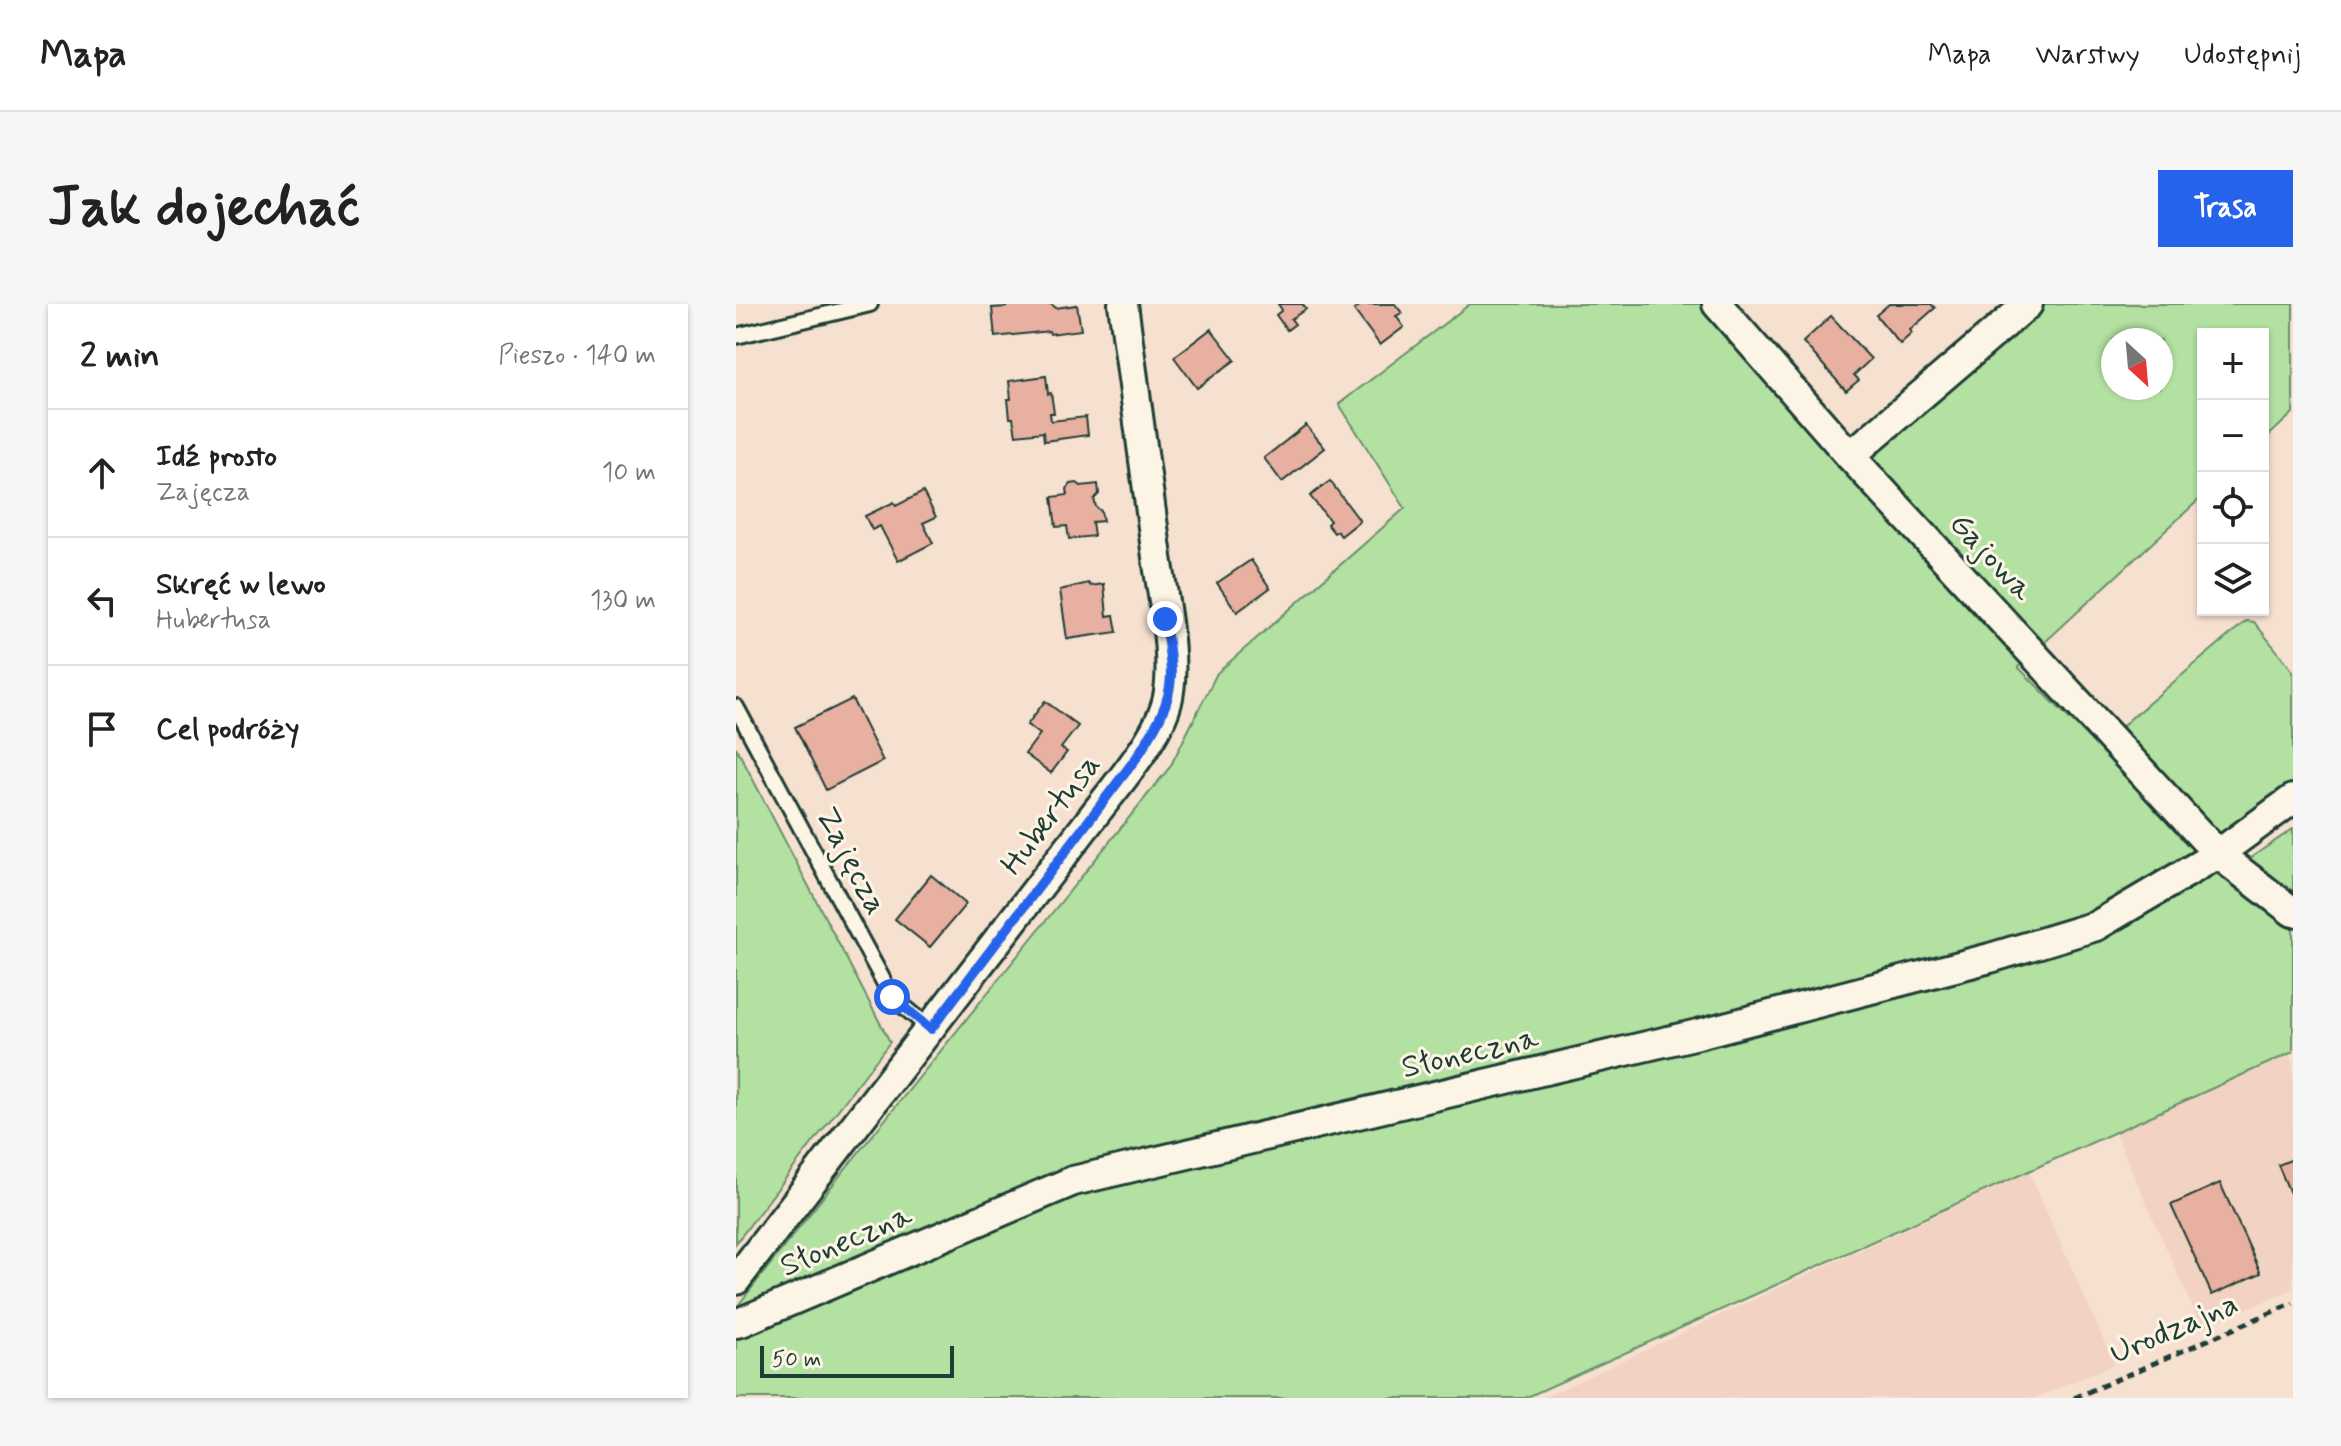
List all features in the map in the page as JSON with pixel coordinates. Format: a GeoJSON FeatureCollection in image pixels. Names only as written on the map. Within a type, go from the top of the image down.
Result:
{"type":"FeatureCollection","features":[{"type":"Feature","properties":{"kind":"street","name":"Hubertusa"},"geometry":{"type":"LineString","coordinates":[[736,1280],[1137,757],[1166,704],[1171,677],[1165,619],[1123,304]]}},
{"type":"Feature","properties":{"kind":"street","name":"Gajowa"},"geometry":{"type":"LineString","coordinates":[[1717,304],[1850,456],[2218,854]]}},
{"type":"Feature","properties":{"kind":"street"},"geometry":{"type":"LineString","coordinates":[[1850,456],[2028,304]]}},
{"type":"Feature","properties":{"kind":"street","name":"Słoneczna"},"geometry":{"type":"LineString","coordinates":[[736,1323],[1073,1181],[1698,1034],[1990,958],[2096,926],[2218,854],[2293,799]]}},
{"type":"Feature","properties":{"kind":"street"},"geometry":{"type":"LineString","coordinates":[[2218,854],[2293,912]]}},
{"type":"Feature","properties":{"kind":"lane"},"geometry":{"type":"LineString","coordinates":[[736,336],[870,304]]}},
{"type":"Feature","properties":{"kind":"lane","name":"Zajęcza"},"geometry":{"type":"LineString","coordinates":[[736,707],[892,997],[931,1029]]}},
{"type":"Feature","properties":{"kind":"path","name":"Urodzajna"},"geometry":{"type":"LineString","coordinates":[[2074,1398],[2293,1303]]}},
{"type":"Feature","properties":{"kind":"shaded area"},"geometry":{"type":"Polygon","coordinates":[[[2289,1055],[2293,1064],[2293,1289],[2202,1328],[2115,1133],[2289,1055]]]}},
{"type":"Feature","properties":{"kind":"shaded area"},"geometry":{"type":"Polygon","coordinates":[[[2029,1172],[2114,1364],[2035,1398],[1542,1398],[2029,1172]]]}},
{"type":"Feature","properties":{"kind":"green space"},"geometry":{"type":"Polygon","coordinates":[[[1470,304],[1714,304],[1849,466],[2037,304],[2293,304],[2293,413],[2269,435],[2269,328],[2197,328],[2197,502],[2018,667],[2225,875],[2293,829],[2293,1052],[1525,1398],[736,1398],[736,1308],[1170,767],[1217,673],[1405,508],[1339,404],[1470,304]]]}},
{"type":"Feature","properties":{"kind":"green space"},"geometry":{"type":"Polygon","coordinates":[[[2246,621],[2254,622],[2293,671],[2293,785],[2225,836],[2215,834],[2125,735],[2123,725],[2246,621]]]}},
{"type":"Feature","properties":{"kind":"green space"},"geometry":{"type":"Polygon","coordinates":[[[736,747],[890,1042],[736,1243],[736,747]]]}},
{"type":"Feature","properties":{"kind":"building"},"geometry":{"type":"Polygon","coordinates":[[[1005,304],[1051,304],[1056,308],[1077,305],[1081,330],[995,337],[992,308],[1006,307],[1005,304]]]}},
{"type":"Feature","properties":{"kind":"building"},"geometry":{"type":"Polygon","coordinates":[[[1278,304],[1302,304],[1306,309],[1291,319],[1295,324],[1287,330],[1276,315],[1282,310],[1278,304]]]}},
{"type":"Feature","properties":{"kind":"building"},"geometry":{"type":"Polygon","coordinates":[[[1362,304],[1395,304],[1402,313],[1396,316],[1404,327],[1380,345],[1354,310],[1362,304]]]}},
{"type":"Feature","properties":{"kind":"building"},"geometry":{"type":"Polygon","coordinates":[[[1889,304],[1931,304],[1935,308],[1910,330],[1912,333],[1900,344],[1876,315],[1889,304]]]}},
{"type":"Feature","properties":{"kind":"building"},"geometry":{"type":"Polygon","coordinates":[[[1831,316],[1871,359],[1854,375],[1859,380],[1846,391],[1803,342],[1831,316]]]}},
{"type":"Feature","properties":{"kind":"building"},"geometry":{"type":"Polygon","coordinates":[[[1211,329],[1235,360],[1197,388],[1174,357],[1211,329]]]}},
{"type":"Feature","properties":{"kind":"building"},"geometry":{"type":"Polygon","coordinates":[[[1046,376],[1054,413],[1050,413],[1051,421],[1086,417],[1088,435],[1044,441],[1043,432],[1016,435],[1013,418],[1010,418],[1009,381],[1046,376]]]}},
{"type":"Feature","properties":{"kind":"building"},"geometry":{"type":"Polygon","coordinates":[[[1306,425],[1325,448],[1282,482],[1264,458],[1306,425]]]}},
{"type":"Feature","properties":{"kind":"building"},"geometry":{"type":"Polygon","coordinates":[[[1330,481],[1360,521],[1341,536],[1327,524],[1330,521],[1310,496],[1330,481]]]}},
{"type":"Feature","properties":{"kind":"building"},"geometry":{"type":"Polygon","coordinates":[[[1077,483],[1081,486],[1098,484],[1099,494],[1094,499],[1103,521],[1092,522],[1094,536],[1069,539],[1067,526],[1056,527],[1052,497],[1068,495],[1067,489],[1077,483]]]}},
{"type":"Feature","properties":{"kind":"building"},"geometry":{"type":"Polygon","coordinates":[[[923,492],[936,517],[923,523],[933,543],[898,561],[880,526],[872,530],[865,516],[894,502],[896,506],[923,492]]]}},
{"type":"Feature","properties":{"kind":"building"},"geometry":{"type":"Polygon","coordinates":[[[1251,560],[1270,588],[1237,612],[1217,583],[1251,560]]]}},
{"type":"Feature","properties":{"kind":"building"},"geometry":{"type":"Polygon","coordinates":[[[1088,583],[1091,586],[1104,584],[1107,616],[1114,615],[1117,632],[1067,639],[1060,590],[1088,583]]]}},
{"type":"Feature","properties":{"kind":"building"},"geometry":{"type":"Polygon","coordinates":[[[852,699],[883,761],[826,790],[795,727],[852,699]]]}},
{"type":"Feature","properties":{"kind":"building"},"geometry":{"type":"Polygon","coordinates":[[[1045,701],[1078,726],[1061,748],[1067,752],[1051,773],[1025,754],[1040,734],[1027,725],[1045,701]]]}},
{"type":"Feature","properties":{"kind":"building"},"geometry":{"type":"Polygon","coordinates":[[[931,875],[966,904],[930,947],[895,919],[931,875]]]}},
{"type":"Feature","properties":{"kind":"building"},"geometry":{"type":"Polygon","coordinates":[[[2293,1159],[2293,1200],[2278,1165],[2293,1159]]]}},
{"type":"Feature","properties":{"kind":"building"},"geometry":{"type":"Polygon","coordinates":[[[2220,1183],[2261,1273],[2212,1295],[2171,1205],[2220,1183]]]}},
{"type":"Feature","properties":{"kind":"route"},"geometry":{"type":"LineString","coordinates":[[892,997],[931,1029],[1137,757],[1166,704],[1171,677],[1165,619]]}}]}
